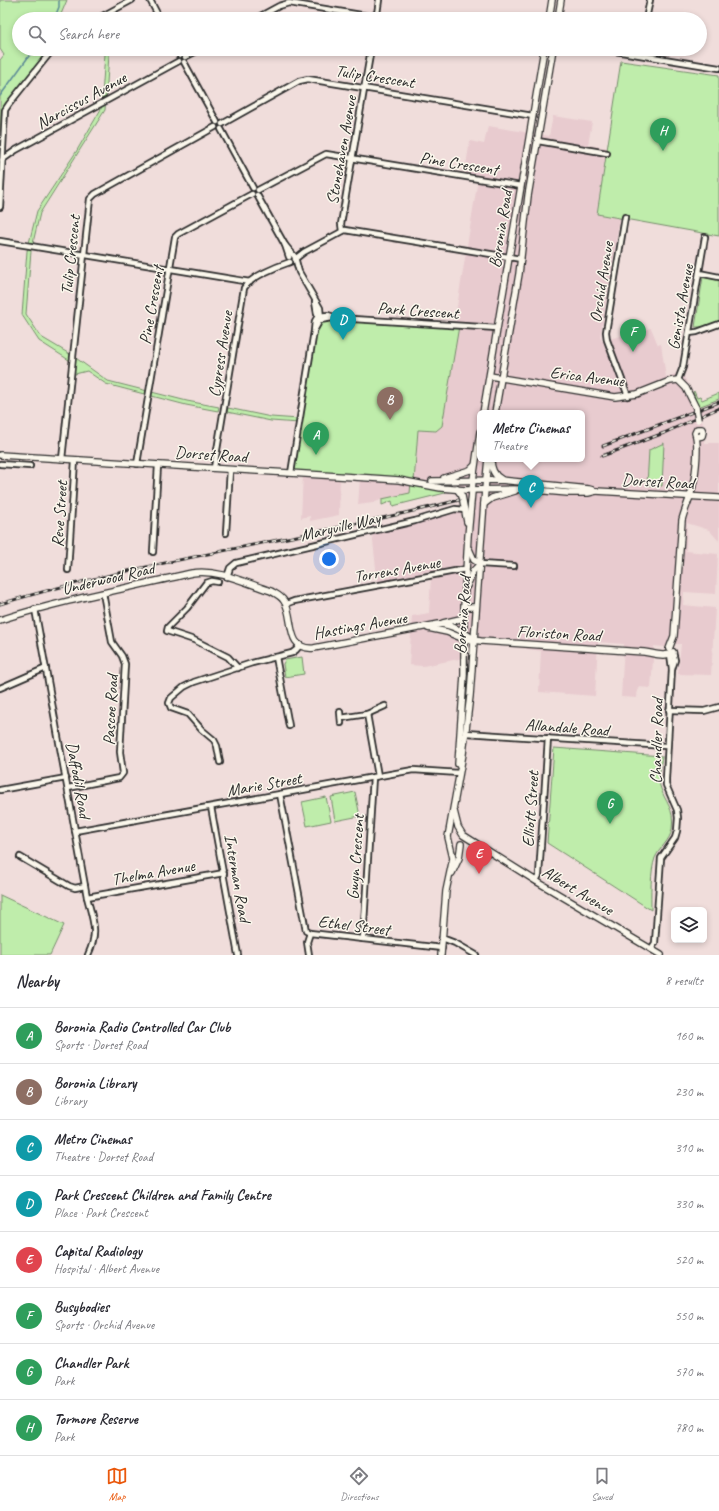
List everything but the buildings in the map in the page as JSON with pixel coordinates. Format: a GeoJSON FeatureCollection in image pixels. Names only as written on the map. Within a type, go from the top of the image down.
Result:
{"type":"FeatureCollection","features":[{"type":"Feature","properties":{"kind":"main road"},"geometry":{"type":"LineString","coordinates":[[550,12],[552,0]]}},
{"type":"Feature","properties":{"kind":"main road"},"geometry":{"type":"LineString","coordinates":[[559,12],[561,0]]}},
{"type":"Feature","properties":{"kind":"main road","name":"Boronia Road"},"geometry":{"type":"LineString","coordinates":[[484,410],[543,56]]}},
{"type":"Feature","properties":{"kind":"main road","name":"Boronia Road"},"geometry":{"type":"LineString","coordinates":[[496,410],[521,259],[528,196],[552,56]]}},
{"type":"Feature","properties":{"kind":"main road","name":"Erica Avenue"},"geometry":{"type":"LineString","coordinates":[[490,376],[608,396],[628,396],[637,394],[670,381],[678,380]]}},
{"type":"Feature","properties":{"kind":"main road","name":"Chandler Road"},"geometry":{"type":"LineString","coordinates":[[671,652],[674,636],[682,520],[685,506],[693,485],[699,437],[704,433],[700,429],[696,408],[686,388],[678,380]]}},
{"type":"Feature","properties":{"kind":"main road","name":"Boronia Road"},"geometry":{"type":"LineString","coordinates":[[459,773],[458,752],[464,670],[464,606],[466,569],[474,466],[477,449]]}},
{"type":"Feature","properties":{"kind":"main road","name":"Dorset Road"},"geometry":{"type":"LineString","coordinates":[[0,455],[399,480],[420,483],[432,487],[472,490],[523,489],[556,493],[588,493],[596,491]]}},
{"type":"Feature","properties":{"kind":"main road","name":"Boronia Road"},"geometry":{"type":"LineString","coordinates":[[449,834],[466,733],[475,640],[485,480],[489,462]]}},
{"type":"Feature","properties":{"kind":"main road"},"geometry":{"type":"LineString","coordinates":[[491,462],[496,477],[501,480]]}},
{"type":"Feature","properties":{"kind":"main road","name":"Dorset Road"},"geometry":{"type":"LineString","coordinates":[[420,483],[466,472],[474,466]]}},
{"type":"Feature","properties":{"kind":"main road","name":"Dorset Road"},"geometry":{"type":"LineString","coordinates":[[432,481],[501,480],[596,491],[719,498]]}},
{"type":"Feature","properties":{"kind":"main road","name":"Boronia Road"},"geometry":{"type":"LineString","coordinates":[[457,489],[460,493],[465,510],[468,536]]}},
{"type":"Feature","properties":{"kind":"main road"},"geometry":{"type":"LineString","coordinates":[[484,504],[492,498],[523,489]]}},
{"type":"Feature","properties":{"kind":"main road"},"geometry":{"type":"LineString","coordinates":[[465,592],[474,571],[480,564],[474,560],[468,548]]}},
{"type":"Feature","properties":{"kind":"main road","name":"Underwood Road"},"geometry":{"type":"LineString","coordinates":[[0,620],[35,609],[197,572],[211,572],[225,576]]}},
{"type":"Feature","properties":{"kind":"main road"},"geometry":{"type":"LineString","coordinates":[[225,576],[271,592],[282,599],[286,604]]}},
{"type":"Feature","properties":{"kind":"main road","name":"Hastings Avenue"},"geometry":{"type":"LineString","coordinates":[[286,604],[292,633],[295,640],[300,645],[307,648],[426,628],[464,617]]}},
{"type":"Feature","properties":{"kind":"main road"},"geometry":{"type":"LineString","coordinates":[[464,606],[476,607]]}},
{"type":"Feature","properties":{"kind":"main road"},"geometry":{"type":"LineString","coordinates":[[439,624],[448,625],[464,632],[475,640]]}},
{"type":"Feature","properties":{"kind":"main road","name":"Hastings Avenue"},"geometry":{"type":"LineString","coordinates":[[426,628],[447,632],[464,639],[475,640]]}},
{"type":"Feature","properties":{"kind":"main road","name":"Floriston Road"},"geometry":{"type":"LineString","coordinates":[[475,640],[656,653],[671,652]]}},
{"type":"Feature","properties":{"kind":"main road","name":"Boronia Road"},"geometry":{"type":"LineString","coordinates":[[454,807],[455,818],[461,833]]}},
{"type":"Feature","properties":{"kind":"main road"},"geometry":{"type":"LineString","coordinates":[[441,955],[447,884],[453,858],[448,839],[449,834],[454,831],[461,833],[461,844],[459,858],[447,884]]}},
{"type":"Feature","properties":{"kind":"main road","name":"Albert Avenue"},"geometry":{"type":"LineString","coordinates":[[461,833],[482,848],[536,881],[661,955]]}},
{"type":"Feature","properties":{"kind":"main road"},"geometry":{"type":"LineString","coordinates":[[450,844],[454,846],[461,844]]}},
{"type":"Feature","properties":{"kind":"main road","name":"Albert Avenue"},"geometry":{"type":"LineString","coordinates":[[461,844],[472,844],[482,848]]}},
{"type":"Feature","properties":{"kind":"street"},"geometry":{"type":"LineString","coordinates":[[111,12],[132,0]]}},
{"type":"Feature","properties":{"kind":"street"},"geometry":{"type":"LineString","coordinates":[[150,0],[156,12]]}},
{"type":"Feature","properties":{"kind":"street"},"geometry":{"type":"LineString","coordinates":[[378,12],[380,0]]}},
{"type":"Feature","properties":{"kind":"street"},"geometry":{"type":"LineString","coordinates":[[647,12],[650,0]]}},
{"type":"Feature","properties":{"kind":"street"},"geometry":{"type":"LineString","coordinates":[[268,12],[289,3],[346,12]]}},
{"type":"Feature","properties":{"kind":"street"},"geometry":{"type":"LineString","coordinates":[[0,207],[4,116],[6,107],[47,56]]}},
{"type":"Feature","properties":{"kind":"street"},"geometry":{"type":"LineString","coordinates":[[180,56],[217,122],[220,122],[219,126],[320,308],[320,317],[315,321],[291,473]]}},
{"type":"Feature","properties":{"kind":"street","name":"Narcissus Avenue"},"geometry":{"type":"LineString","coordinates":[[2,160],[16,150],[187,56]]}},
{"type":"Feature","properties":{"kind":"street","name":"Stonehaven Avenue"},"geometry":{"type":"LineString","coordinates":[[342,231],[370,56]]}},
{"type":"Feature","properties":{"kind":"street"},"geometry":{"type":"LineString","coordinates":[[645,56],[719,66]]}},
{"type":"Feature","properties":{"kind":"street","name":"Tulip Crescent"},"geometry":{"type":"LineString","coordinates":[[62,459],[89,204],[92,196],[302,80],[314,79],[533,116]]}},
{"type":"Feature","properties":{"kind":"street"},"geometry":{"type":"LineString","coordinates":[[538,141],[607,153]]}},
{"type":"Feature","properties":{"kind":"street","name":"Narcissus Avenue"},"geometry":{"type":"LineString","coordinates":[[3,153],[16,150]]}},
{"type":"Feature","properties":{"kind":"street","name":"Pine Crescent"},"geometry":{"type":"LineString","coordinates":[[137,464],[175,239],[177,235],[324,154],[521,186]]}},
{"type":"Feature","properties":{"kind":"street","name":"Orchid Avenue"},"geometry":{"type":"LineString","coordinates":[[625,217],[606,332],[607,340],[628,396]]}},
{"type":"Feature","properties":{"kind":"street"},"geometry":{"type":"LineString","coordinates":[[0,241],[248,283],[342,231],[347,230],[521,259]]}},
{"type":"Feature","properties":{"kind":"street","name":"Genista Avenue"},"geometry":{"type":"LineString","coordinates":[[678,380],[683,368],[705,237]]}},
{"type":"Feature","properties":{"kind":"street"},"geometry":{"type":"LineString","coordinates":[[698,273],[719,277]]}},
{"type":"Feature","properties":{"kind":"street","name":"Cypress Avenue"},"geometry":{"type":"LineString","coordinates":[[214,468],[243,290],[248,283]]}},
{"type":"Feature","properties":{"kind":"street","name":"Park Crescent"},"geometry":{"type":"LineString","coordinates":[[320,317],[497,328]]}},
{"type":"Feature","properties":{"kind":"street"},"geometry":{"type":"LineString","coordinates":[[688,333],[697,332],[719,324]]}},
{"type":"Feature","properties":{"kind":"street","name":"Reve Street"},"geometry":{"type":"LineString","coordinates":[[68,570],[76,460]]}},
{"type":"Feature","properties":{"kind":"street"},"geometry":{"type":"LineString","coordinates":[[0,464],[30,466]]}},
{"type":"Feature","properties":{"kind":"street"},"geometry":{"type":"LineString","coordinates":[[153,552],[158,465]]}},
{"type":"Feature","properties":{"kind":"street"},"geometry":{"type":"LineString","coordinates":[[226,533],[230,470]]}},
{"type":"Feature","properties":{"kind":"street","name":"Maryville Way"},"geometry":{"type":"LineString","coordinates":[[225,576],[230,568],[236,563],[399,525],[455,509],[465,510]]}},
{"type":"Feature","properties":{"kind":"street"},"geometry":{"type":"LineString","coordinates":[[480,564],[514,566]]}},
{"type":"Feature","properties":{"kind":"street","name":"Torrens Avenue"},"geometry":{"type":"LineString","coordinates":[[286,604],[294,601],[466,569]]}},
{"type":"Feature","properties":{"kind":"street"},"geometry":{"type":"LineString","coordinates":[[218,582],[212,581],[206,583],[167,631],[198,642],[228,657],[238,668]]}},
{"type":"Feature","properties":{"kind":"street","name":"Pascoe Road"},"geometry":{"type":"LineString","coordinates":[[68,788],[117,779],[122,777],[123,773],[120,752],[126,668],[124,659],[112,642],[102,593]]}},
{"type":"Feature","properties":{"kind":"street","name":"Daffodil Road"},"geometry":{"type":"LineString","coordinates":[[35,609],[87,898],[95,933],[94,943],[90,955]]}},
{"type":"Feature","properties":{"kind":"street","name":"Hastings Avenue"},"geometry":{"type":"LineString","coordinates":[[220,762],[215,741],[202,730],[188,714],[171,708],[169,703],[173,696],[190,683],[293,652],[300,645]]}},
{"type":"Feature","properties":{"kind":"street","name":"Chandler Road"},"geometry":{"type":"LineString","coordinates":[[651,950],[655,943],[661,858],[675,838],[678,818],[677,810],[666,786],[666,746],[672,669],[675,660],[671,652]]}},
{"type":"Feature","properties":{"kind":"street"},"geometry":{"type":"LineString","coordinates":[[276,657],[288,726]]}},
{"type":"Feature","properties":{"kind":"street"},"geometry":{"type":"LineString","coordinates":[[0,688],[46,668]]}},
{"type":"Feature","properties":{"kind":"street"},"geometry":{"type":"LineString","coordinates":[[341,718],[367,714],[385,706]]}},
{"type":"Feature","properties":{"kind":"street"},"geometry":{"type":"LineString","coordinates":[[670,710],[704,711],[719,707]]}},
{"type":"Feature","properties":{"kind":"street"},"geometry":{"type":"LineString","coordinates":[[340,712],[341,723]]}},
{"type":"Feature","properties":{"kind":"street","name":"Gwyn Crescent"},"geometry":{"type":"LineString","coordinates":[[363,939],[376,777],[367,714]]}},
{"type":"Feature","properties":{"kind":"street","name":"Allandale Road"},"geometry":{"type":"LineString","coordinates":[[466,733],[666,746]]}},
{"type":"Feature","properties":{"kind":"street","name":"Elliott Street"},"geometry":{"type":"LineString","coordinates":[[536,881],[539,875],[548,738]]}},
{"type":"Feature","properties":{"kind":"street","name":"Marie Street"},"geometry":{"type":"LineString","coordinates":[[75,831],[413,770],[459,773]]}},
{"type":"Feature","properties":{"kind":"street"},"geometry":{"type":"LineString","coordinates":[[0,790],[66,778]]}},
{"type":"Feature","properties":{"kind":"street","name":"Ethel Street"},"geometry":{"type":"LineString","coordinates":[[280,794],[304,928],[306,931],[310,933],[442,948]]}},
{"type":"Feature","properties":{"kind":"street","name":"Interman Road"},"geometry":{"type":"LineString","coordinates":[[212,807],[238,955]]}},
{"type":"Feature","properties":{"kind":"street"},"geometry":{"type":"LineString","coordinates":[[20,858],[69,886],[75,888],[85,886]]}},
{"type":"Feature","properties":{"kind":"street","name":"Thelma Avenue"},"geometry":{"type":"LineString","coordinates":[[87,898],[224,873]]}},
{"type":"Feature","properties":{"kind":"street"},"geometry":{"type":"LineString","coordinates":[[309,955],[307,942],[310,933]]}},
{"type":"Feature","properties":{"kind":"street"},"geometry":{"type":"LineString","coordinates":[[442,938],[455,943],[476,955]]}},
{"type":"Feature","properties":{"kind":"shaded area"},"geometry":{"type":"Polygon","coordinates":[[[553,116],[592,122],[588,145],[608,148],[597,214],[620,218],[600,336],[602,341],[651,328],[658,345],[661,344],[666,377],[675,374],[677,376],[684,377],[693,393],[698,407],[719,399],[719,410],[701,418],[705,431],[704,443],[719,443],[719,541],[709,530],[687,523],[686,551],[718,554],[716,594],[684,592],[683,605],[715,608],[711,675],[678,674],[681,644],[669,644],[665,647],[654,646],[651,688],[638,687],[637,698],[621,697],[624,644],[598,642],[595,696],[539,692],[541,651],[475,640],[464,639],[464,658],[423,666],[409,665],[412,616],[429,613],[431,576],[378,586],[372,532],[462,508],[460,492],[414,483],[418,430],[436,431],[478,179],[464,177],[470,141],[484,144],[488,126],[549,136],[553,116]]]}},
{"type":"Feature","properties":{"kind":"shaded area"},"geometry":{"type":"Polygon","coordinates":[[[303,474],[340,476],[339,515],[310,521],[310,516],[301,518],[303,474]]]}},
{"type":"Feature","properties":{"kind":"shaded area"},"geometry":{"type":"Polygon","coordinates":[[[360,478],[411,482],[411,493],[383,499],[373,503],[358,505],[360,478]]]}},
{"type":"Feature","properties":{"kind":"green space"},"geometry":{"type":"Polygon","coordinates":[[[0,0],[67,0],[62,12],[12,12],[12,56],[47,56],[8,105],[4,132],[0,132],[0,60],[4,55],[0,49],[0,0]]]}},
{"type":"Feature","properties":{"kind":"green space"},"geometry":{"type":"Polygon","coordinates":[[[105,56],[109,56],[105,110],[40,213],[31,251],[26,314],[41,337],[73,356],[108,381],[187,401],[219,407],[218,411],[186,405],[106,384],[87,371],[71,375],[72,362],[39,341],[22,315],[27,251],[37,211],[76,152],[101,109],[105,56]]]}},
{"type":"Feature","properties":{"kind":"green space"},"geometry":{"type":"Polygon","coordinates":[[[621,61],[719,75],[719,236],[597,214],[621,61]]]}},
{"type":"Feature","properties":{"kind":"green space"},"geometry":{"type":"Polygon","coordinates":[[[703,277],[719,280],[719,321],[702,327],[695,327],[703,277]]]}},
{"type":"Feature","properties":{"kind":"green space"},"geometry":{"type":"Polygon","coordinates":[[[318,318],[459,326],[442,426],[436,431],[418,430],[414,482],[446,488],[445,493],[393,506],[392,501],[382,505],[382,499],[410,493],[411,482],[291,473],[299,423],[271,421],[227,412],[228,408],[271,417],[299,419],[318,318]]]}},
{"type":"Feature","properties":{"kind":"green space"},"geometry":{"type":"Polygon","coordinates":[[[694,391],[697,398],[700,397],[702,400],[719,393],[719,399],[698,407],[693,392],[694,391]]]}},
{"type":"Feature","properties":{"kind":"green space"},"geometry":{"type":"Polygon","coordinates":[[[664,443],[662,486],[647,485],[649,450],[664,443]]]}},
{"type":"Feature","properties":{"kind":"green space"},"geometry":{"type":"Polygon","coordinates":[[[302,657],[304,674],[285,677],[283,664],[285,660],[302,657]]]}},
{"type":"Feature","properties":{"kind":"green space"},"geometry":{"type":"Polygon","coordinates":[[[554,748],[662,756],[659,783],[671,811],[673,822],[671,833],[657,854],[653,864],[651,910],[547,843],[554,748]]]}},
{"type":"Feature","properties":{"kind":"green space"},"geometry":{"type":"Polygon","coordinates":[[[355,792],[360,816],[335,821],[331,797],[355,792]]]}},
{"type":"Feature","properties":{"kind":"green space"},"geometry":{"type":"Polygon","coordinates":[[[326,797],[331,821],[307,826],[302,802],[326,797]]]}},
{"type":"Feature","properties":{"kind":"green space"},"geometry":{"type":"Polygon","coordinates":[[[0,895],[64,925],[50,955],[0,955],[0,895]]]}},
{"type":"Feature","properties":{"kind":"waterway"},"geometry":{"type":"LineString","coordinates":[[57,12],[59,0]]}},
{"type":"Feature","properties":{"kind":"waterway"},"geometry":{"type":"LineString","coordinates":[[0,96],[29,56]]}},
{"type":"Feature","properties":{"kind":"railway"},"geometry":{"type":"LineString","coordinates":[[603,446],[719,402]]}},
{"type":"Feature","properties":{"kind":"railway"},"geometry":{"type":"LineString","coordinates":[[602,456],[664,433],[719,408]]}},
{"type":"Feature","properties":{"kind":"railway"},"geometry":{"type":"LineString","coordinates":[[0,604],[114,574],[402,514],[459,500]]}},
{"type":"Feature","properties":{"kind":"place","name":"Tormore Reserve"},"geometry":{"type":"Point","coordinates":[663,151]}},
{"type":"Feature","properties":{"kind":"place","name":"Park Crescent Children and Family Centre"},"geometry":{"type":"Point","coordinates":[343,340]}},
{"type":"Feature","properties":{"kind":"place","name":"Busybodies"},"geometry":{"type":"Point","coordinates":[633,352]}},
{"type":"Feature","properties":{"kind":"place","name":"Boronia Library"},"geometry":{"type":"Point","coordinates":[390,420]}},
{"type":"Feature","properties":{"kind":"place","name":"Boronia Radio Controlled Car Club"},"geometry":{"type":"Point","coordinates":[316,455]}},
{"type":"Feature","properties":{"kind":"place","name":"Metro Cinemas"},"geometry":{"type":"Point","coordinates":[531,508]}},
{"type":"Feature","properties":{"kind":"place","name":"Chandler Park"},"geometry":{"type":"Point","coordinates":[610,824]}},
{"type":"Feature","properties":{"kind":"place","name":"Capital Radiology"},"geometry":{"type":"Point","coordinates":[479,874]}}]}
